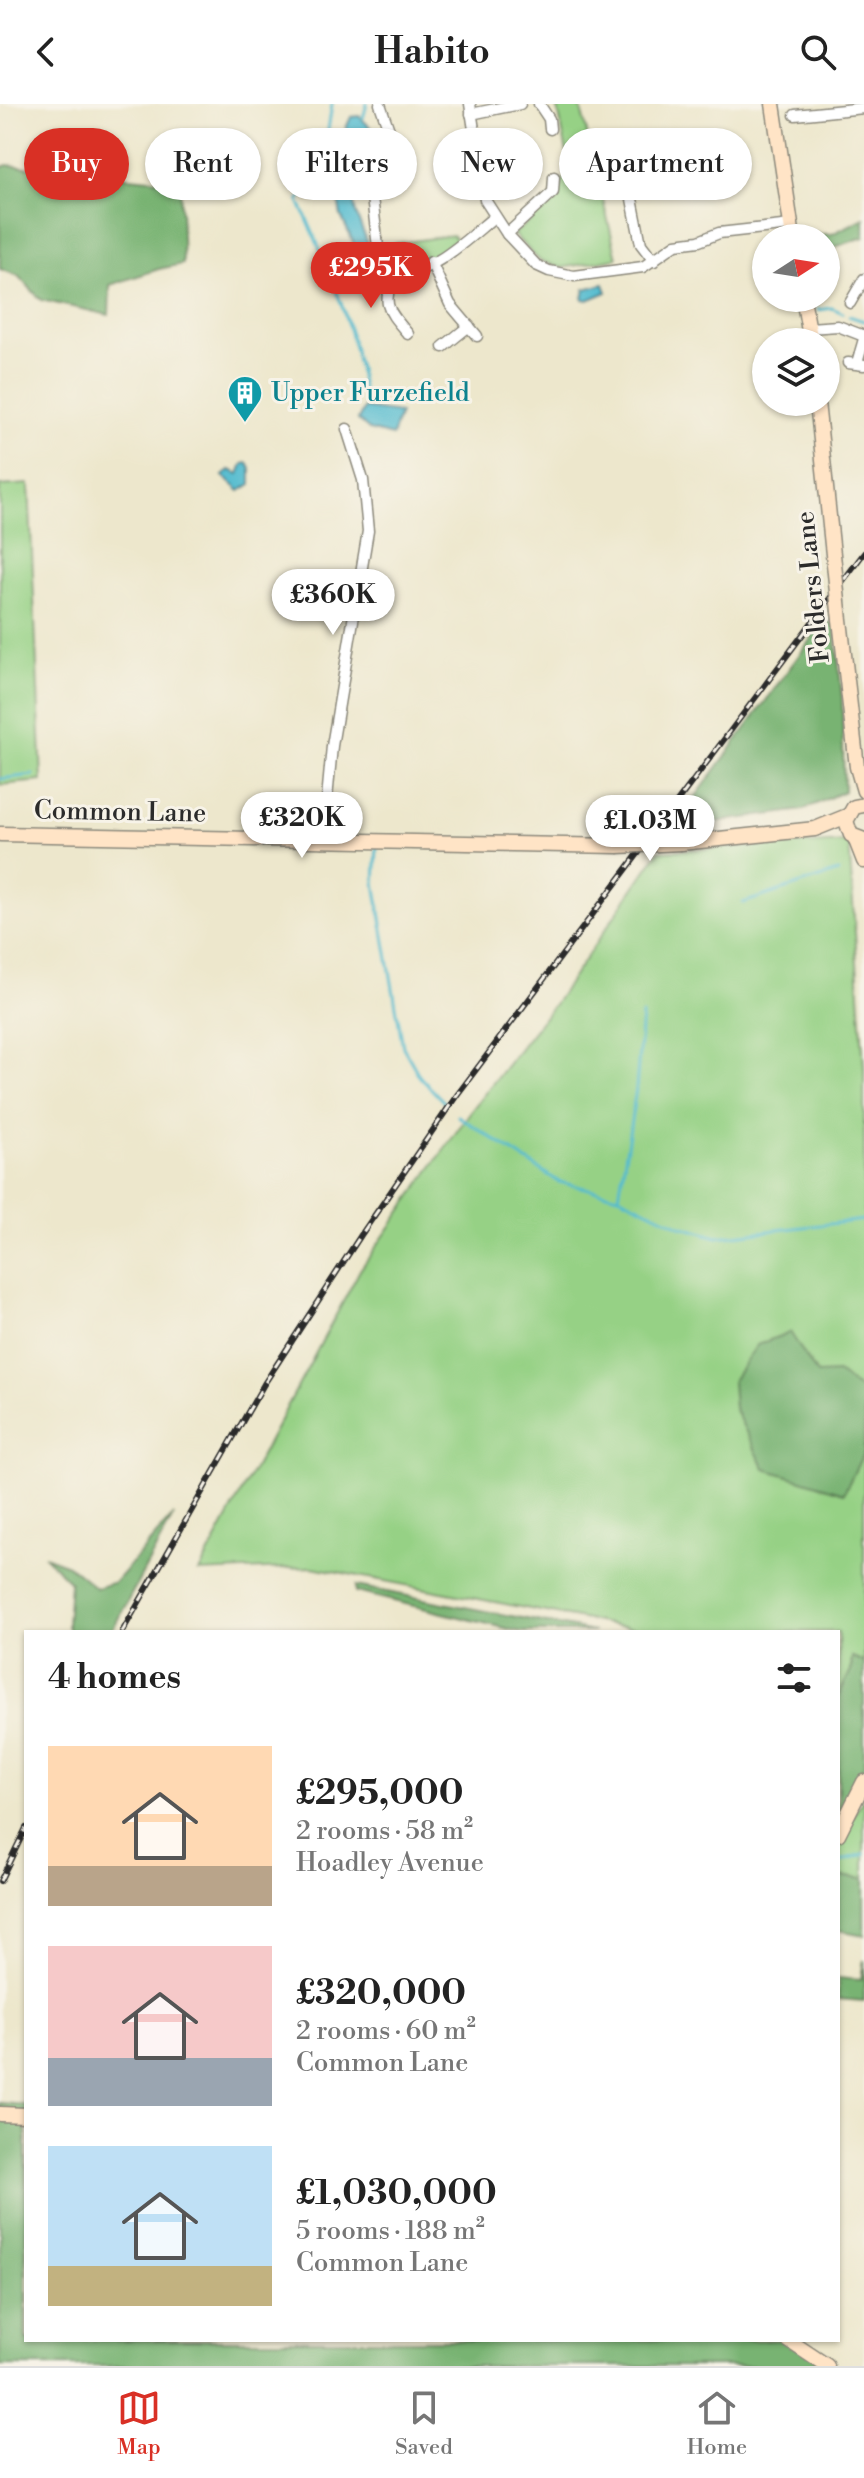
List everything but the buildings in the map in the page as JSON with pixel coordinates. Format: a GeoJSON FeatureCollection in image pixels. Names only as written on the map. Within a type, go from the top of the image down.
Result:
{"type":"FeatureCollection","features":[{"type":"Feature","properties":{"kind":"main road"},"geometry":{"type":"LineString","coordinates":[[773,104],[791,224]]}},
{"type":"Feature","properties":{"kind":"main road","name":"Folders Lane"},"geometry":{"type":"LineString","coordinates":[[818,416],[857,767],[864,791]]}},
{"type":"Feature","properties":{"kind":"main road","name":"Folders Lane"},"geometry":{"type":"LineString","coordinates":[[854,810],[857,767]]}},
{"type":"Feature","properties":{"kind":"main road"},"geometry":{"type":"LineString","coordinates":[[854,810],[846,826],[857,838],[864,861]]}},
{"type":"Feature","properties":{"kind":"main road","name":"Common Lane"},"geometry":{"type":"LineString","coordinates":[[815,829],[854,810]]}},
{"type":"Feature","properties":{"kind":"main road","name":"Common Lane"},"geometry":{"type":"LineString","coordinates":[[0,834],[618,846],[681,843],[815,829],[836,830],[857,838]]}},
{"type":"Feature","properties":{"kind":"main road"},"geometry":{"type":"LineString","coordinates":[[840,1830],[864,1782]]}},
{"type":"Feature","properties":{"kind":"main road"},"geometry":{"type":"LineString","coordinates":[[0,2114],[24,2115]]}},
{"type":"Feature","properties":{"kind":"main road"},"geometry":{"type":"LineString","coordinates":[[791,2342],[827,2366]]}},
{"type":"Feature","properties":{"kind":"street"},"geometry":{"type":"LineString","coordinates":[[380,104],[390,133],[387,148],[374,165],[370,181],[379,255],[384,266],[394,275],[409,275],[454,250],[494,217]]}},
{"type":"Feature","properties":{"kind":"street"},"geometry":{"type":"LineString","coordinates":[[520,104],[470,109],[485,200],[507,234],[536,265],[565,275],[643,267],[676,244],[699,241],[708,236],[752,234]]}},
{"type":"Feature","properties":{"kind":"street"},"geometry":{"type":"LineString","coordinates":[[539,104],[549,119],[550,129]]}},
{"type":"Feature","properties":{"kind":"street"},"geometry":{"type":"LineString","coordinates":[[795,115],[864,108]]}},
{"type":"Feature","properties":{"kind":"street"},"geometry":{"type":"LineString","coordinates":[[507,234],[553,192],[554,177]]}},
{"type":"Feature","properties":{"kind":"street"},"geometry":{"type":"LineString","coordinates":[[632,200],[641,244],[654,261]]}},
{"type":"Feature","properties":{"kind":"street"},"geometry":{"type":"LineString","coordinates":[[431,262],[450,304],[477,336]]}},
{"type":"Feature","properties":{"kind":"street"},"geometry":{"type":"LineString","coordinates":[[394,275],[385,295],[388,310],[408,334]]}},
{"type":"Feature","properties":{"kind":"street"},"geometry":{"type":"LineString","coordinates":[[850,303],[864,279]]}},
{"type":"Feature","properties":{"kind":"street"},"geometry":{"type":"LineString","coordinates":[[443,347],[469,326]]}},
{"type":"Feature","properties":{"kind":"street"},"geometry":{"type":"LineString","coordinates":[[832,328],[838,326],[864,337],[856,364]]}},
{"type":"Feature","properties":{"kind":"street"},"geometry":{"type":"LineString","coordinates":[[323,842],[332,746],[368,531],[363,480],[347,429]]}},
{"type":"Feature","properties":{"kind":"green space"},"geometry":{"type":"Polygon","coordinates":[[[557,104],[580,104],[586,128],[562,128],[557,104]]]}},
{"type":"Feature","properties":{"kind":"green space"},"geometry":{"type":"Polygon","coordinates":[[[7,165],[24,167],[24,200],[129,200],[129,177],[145,179],[145,200],[181,200],[183,264],[110,285],[109,315],[41,300],[19,276],[0,269],[0,168],[7,165]]]}},
{"type":"Feature","properties":{"kind":"green space"},"geometry":{"type":"Polygon","coordinates":[[[557,181],[559,200],[603,200],[617,258],[561,268],[539,260],[513,234],[548,207],[557,181]]]}},
{"type":"Feature","properties":{"kind":"green space"},"geometry":{"type":"Polygon","coordinates":[[[864,218],[864,237],[840,245],[840,230],[864,218]]]}},
{"type":"Feature","properties":{"kind":"green space"},"geometry":{"type":"Polygon","coordinates":[[[452,235],[457,241],[428,259],[407,267],[398,267],[390,262],[384,252],[393,244],[452,235]]]}},
{"type":"Feature","properties":{"kind":"green space"},"geometry":{"type":"Polygon","coordinates":[[[29,484],[42,781],[0,785],[0,486],[29,484]]]}},
{"type":"Feature","properties":{"kind":"green space"},"geometry":{"type":"Polygon","coordinates":[[[824,621],[835,625],[842,697],[844,791],[803,810],[673,828],[824,621]]]}},
{"type":"Feature","properties":{"kind":"green space"},"geometry":{"type":"Polygon","coordinates":[[[849,842],[864,1068],[864,1662],[852,1657],[851,1670],[840,1693],[840,1630],[640,1630],[312,1567],[199,1572],[360,1270],[471,1111],[555,1003],[659,851],[849,842]]]}},
{"type":"Feature","properties":{"kind":"green space"},"geometry":{"type":"Polygon","coordinates":[[[790,1332],[817,1374],[838,1373],[864,1393],[864,1452],[844,1493],[765,1469],[734,1408],[732,1382],[757,1345],[790,1332]]]}},
{"type":"Feature","properties":{"kind":"green space"},"geometry":{"type":"Polygon","coordinates":[[[174,1515],[112,1630],[68,1630],[70,1582],[44,1556],[68,1565],[96,1588],[115,1582],[174,1515]]]}},
{"type":"Feature","properties":{"kind":"green space"},"geometry":{"type":"Polygon","coordinates":[[[356,1586],[584,1630],[513,1630],[356,1592],[356,1586]]]}},
{"type":"Feature","properties":{"kind":"green space"},"geometry":{"type":"Polygon","coordinates":[[[852,1657],[864,1662],[864,1765],[840,1823],[840,1693],[851,1671],[852,1657]]]}},
{"type":"Feature","properties":{"kind":"green space"},"geometry":{"type":"Polygon","coordinates":[[[864,1797],[864,1879],[840,1876],[840,1839],[864,1797]]]}},
{"type":"Feature","properties":{"kind":"green space"},"geometry":{"type":"Polygon","coordinates":[[[840,1876],[864,1879],[864,1935],[840,1930],[840,1876]]]}},
{"type":"Feature","properties":{"kind":"green space"},"geometry":{"type":"Polygon","coordinates":[[[864,1960],[864,2001],[840,1999],[840,1978],[861,1980],[864,1960]]]}},
{"type":"Feature","properties":{"kind":"green space"},"geometry":{"type":"Polygon","coordinates":[[[0,2103],[24,2105],[24,2342],[791,2342],[834,2366],[0,2366],[0,2103]]]}},
{"type":"Feature","properties":{"kind":"water"},"geometry":{"type":"Polygon","coordinates":[[[359,116],[371,128],[346,128],[351,117],[359,116]]]}},
{"type":"Feature","properties":{"kind":"water"},"geometry":{"type":"Polygon","coordinates":[[[338,200],[354,200],[369,247],[365,253],[358,253],[341,216],[338,200]]]}},
{"type":"Feature","properties":{"kind":"water"},"geometry":{"type":"Polygon","coordinates":[[[604,284],[607,292],[583,299],[585,289],[604,284]]]}},
{"type":"Feature","properties":{"kind":"water"},"geometry":{"type":"Polygon","coordinates":[[[364,408],[400,413],[392,436],[369,430],[358,420],[364,408]]]}},
{"type":"Feature","properties":{"kind":"water"},"geometry":{"type":"Polygon","coordinates":[[[248,463],[251,484],[240,491],[223,476],[230,470],[239,474],[243,464],[248,463]]]}},
{"type":"Feature","properties":{"kind":"waterway"},"geometry":{"type":"LineString","coordinates":[[332,104],[324,156],[299,201],[348,325],[364,403]]}},
{"type":"Feature","properties":{"kind":"waterway"},"geometry":{"type":"LineString","coordinates":[[363,118],[367,104]]}},
{"type":"Feature","properties":{"kind":"waterway"},"geometry":{"type":"LineString","coordinates":[[849,316],[864,321]]}},
{"type":"Feature","properties":{"kind":"waterway"},"geometry":{"type":"LineString","coordinates":[[0,779],[33,775]]}},
{"type":"Feature","properties":{"kind":"waterway"},"geometry":{"type":"LineString","coordinates":[[377,847],[375,883],[403,1047],[420,1077],[445,1103]]}},
{"type":"Feature","properties":{"kind":"waterway"},"geometry":{"type":"LineString","coordinates":[[743,903],[838,872]]}},
{"type":"Feature","properties":{"kind":"waterway"},"geometry":{"type":"LineString","coordinates":[[619,1196],[636,1089],[642,1015]]}},
{"type":"Feature","properties":{"kind":"waterway"},"geometry":{"type":"LineString","coordinates":[[458,1116],[559,1182],[619,1196],[680,1226],[717,1237],[864,1220]]}},
{"type":"Feature","properties":{"kind":"waterway"},"geometry":{"type":"LineString","coordinates":[[840,1861],[864,1854]]}},
{"type":"Feature","properties":{"kind":"railway"},"geometry":{"type":"LineString","coordinates":[[123,1630],[264,1384],[457,1095],[864,553]]}},
{"type":"Feature","properties":{"kind":"railway"},"geometry":{"type":"LineString","coordinates":[[0,1881],[24,1832]]}},
{"type":"Feature","properties":{"kind":"place","name":"Upper Furzefield"},"geometry":{"type":"Point","coordinates":[245,424]}}]}
